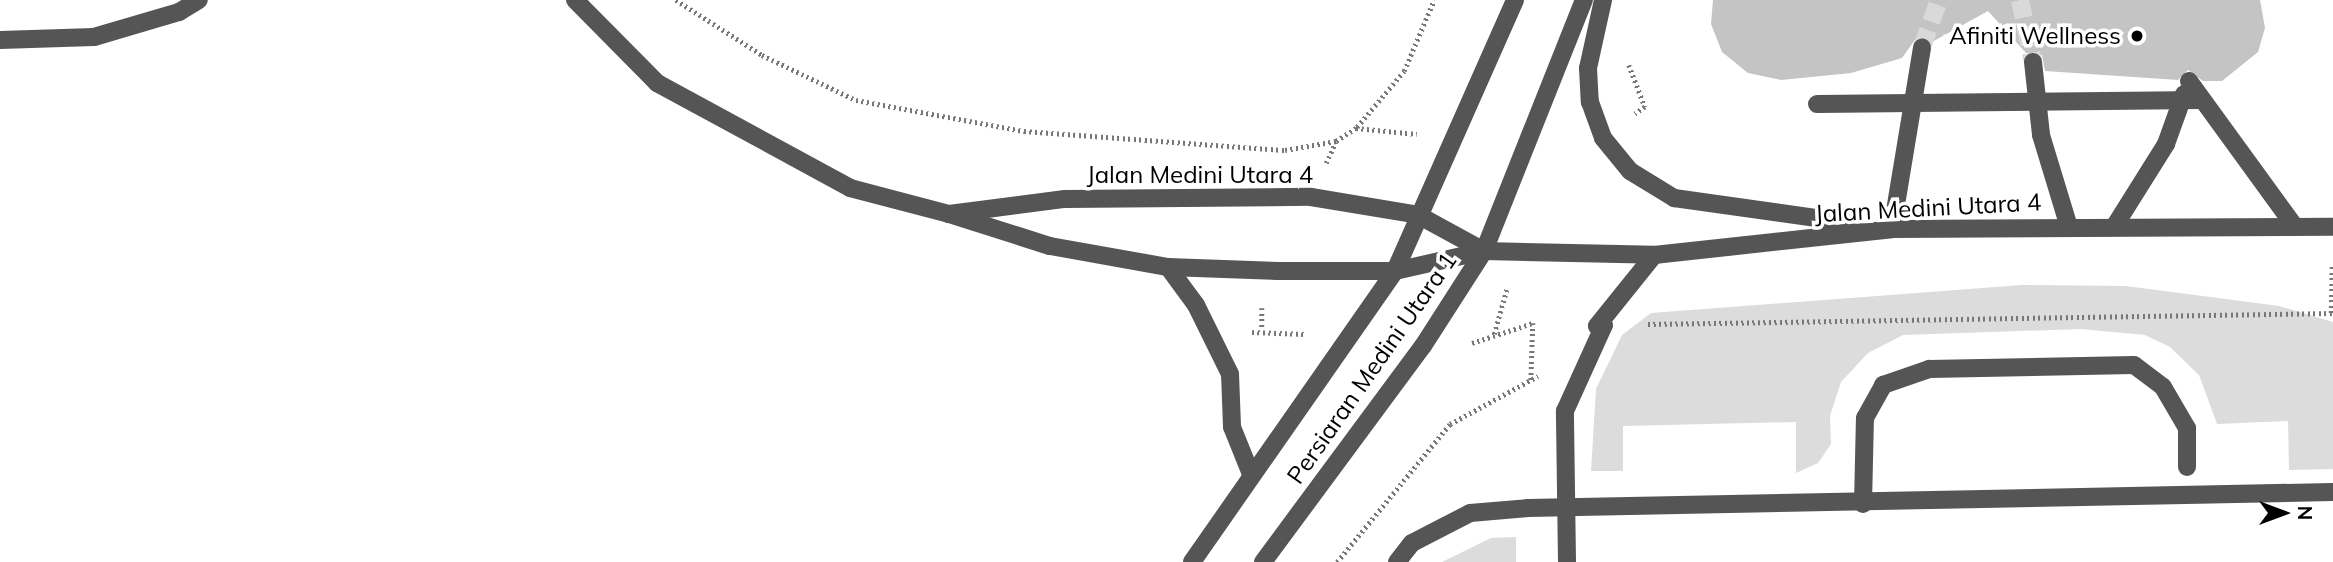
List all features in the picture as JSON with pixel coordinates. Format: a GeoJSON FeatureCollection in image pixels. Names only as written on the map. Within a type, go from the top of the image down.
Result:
{"type":"FeatureCollection","features":[{"type":"Feature","properties":{"kind":"street"},"geometry":{"type":"LineString","coordinates":[[0,40],[94,37],[179,12],[199,0]]}},
{"type":"Feature","properties":{"kind":"street","name":"Jalan Medini Utara 4"},"geometry":{"type":"LineString","coordinates":[[575,0],[657,83],[850,188],[949,214],[1051,246],[1168,267],[1395,271],[1484,251],[1654,255],[1892,229],[2292,223],[2333,228]]}},
{"type":"Feature","properties":{"kind":"street","name":"Persiaran Medini Utara 1"},"geometry":{"type":"LineString","coordinates":[[1192,562],[1395,271],[1515,0]]}},
{"type":"Feature","properties":{"kind":"street","name":"Persiaran Medini Utara 1"},"geometry":{"type":"LineString","coordinates":[[1263,562],[1423,346],[1484,251],[1584,0]]}},
{"type":"Feature","properties":{"kind":"street"},"geometry":{"type":"LineString","coordinates":[[1603,0],[1588,68],[1590,102],[1603,138],[1630,171],[1674,198],[1892,229],[1915,103],[1922,47]]}},
{"type":"Feature","properties":{"kind":"street"},"geometry":{"type":"LineString","coordinates":[[2033,62],[2037,102],[2069,227]]}},
{"type":"Feature","properties":{"kind":"street"},"geometry":{"type":"LineString","coordinates":[[1816,104],[2202,100],[2292,223]]}},
{"type":"Feature","properties":{"kind":"street"},"geometry":{"type":"LineString","coordinates":[[2114,227],[2166,144],[2182,101]]}},
{"type":"Feature","properties":{"kind":"street","name":"Jalan Medini Utara 4"},"geometry":{"type":"LineString","coordinates":[[949,214],[1065,199],[1311,197],[1418,215],[1484,251]]}},
{"type":"Feature","properties":{"kind":"street"},"geometry":{"type":"LineString","coordinates":[[1567,562],[1564,510],[1565,411],[1604,326],[1597,326],[1654,255]]}},
{"type":"Feature","properties":{"kind":"street"},"geometry":{"type":"LineString","coordinates":[[1168,267],[1196,304],[1230,373],[1232,427],[1251,474]]}},
{"type":"Feature","properties":{"kind":"street"},"geometry":{"type":"LineString","coordinates":[[1863,504],[1865,418],[1883,385],[1929,369],[2134,365],[2163,387],[2187,428],[2187,467]]}},
{"type":"Feature","properties":{"kind":"street"},"geometry":{"type":"LineString","coordinates":[[1396,562],[1412,543],[1469,513],[2333,492]]}},
{"type":"Feature","properties":{"kind":"path"},"geometry":{"type":"LineString","coordinates":[[676,0],[762,55],[856,100],[1024,131],[1285,150],[1336,141]]}},
{"type":"Feature","properties":{"kind":"path"},"geometry":{"type":"LineString","coordinates":[[1356,128],[1404,71],[1434,0]]}},
{"type":"Feature","properties":{"kind":"path"},"geometry":{"type":"LineString","coordinates":[[1604,326],[2332,313],[2333,252]]}},
{"type":"Feature","properties":{"kind":"path"},"geometry":{"type":"LineString","coordinates":[[1259,316],[1262,328]]}},
{"type":"Feature","properties":{"kind":"path"},"geometry":{"type":"LineString","coordinates":[[1461,352],[1533,323],[1531,394]]}},
{"type":"Feature","properties":{"kind":"path"},"geometry":{"type":"LineString","coordinates":[[1337,562],[1450,424],[1531,382],[1541,374]]}},
{"type":"Feature","properties":{"kind":"shaded area"},"geometry":{"type":"Polygon","coordinates":[[[2022,285],[2126,286],[2279,306],[2333,322],[2333,469],[2289,470],[2288,421],[2217,424],[2199,375],[2170,347],[2145,335],[2081,329],[1903,335],[1868,353],[1841,382],[1830,416],[1831,444],[1818,463],[1796,473],[1796,422],[1623,426],[1623,471],[1591,471],[1596,389],[1622,335],[1651,313],[2022,285]]]}},
{"type":"Feature","properties":{"kind":"shaded area"},"geometry":{"type":"Polygon","coordinates":[[[1516,537],[1516,562],[1442,562],[1491,538],[1516,537]]]}},
{"type":"Feature","properties":{"kind":"building","name":"Afiniti Wellness"},"geometry":{"type":"Polygon","coordinates":[[[1713,0],[2260,0],[2265,28],[2258,52],[2222,81],[2203,81],[2188,70],[2178,80],[2045,71],[2042,55],[2026,53],[1988,11],[1932,42],[1917,37],[1902,58],[1851,73],[1781,80],[1748,73],[1722,52],[1711,24],[1713,0]]]}},
{"type":"Feature","properties":{"kind":"tunnel"},"geometry":{"type":"LineString","coordinates":[[1922,47],[1939,0]]}},
{"type":"Feature","properties":{"kind":"tunnel"},"geometry":{"type":"LineString","coordinates":[[2020,0],[2033,62]]}},
{"type":"Feature","properties":{"kind":"place","name":"Afiniti Wellness"},"geometry":{"type":"Point","coordinates":[2137,36]}}]}
